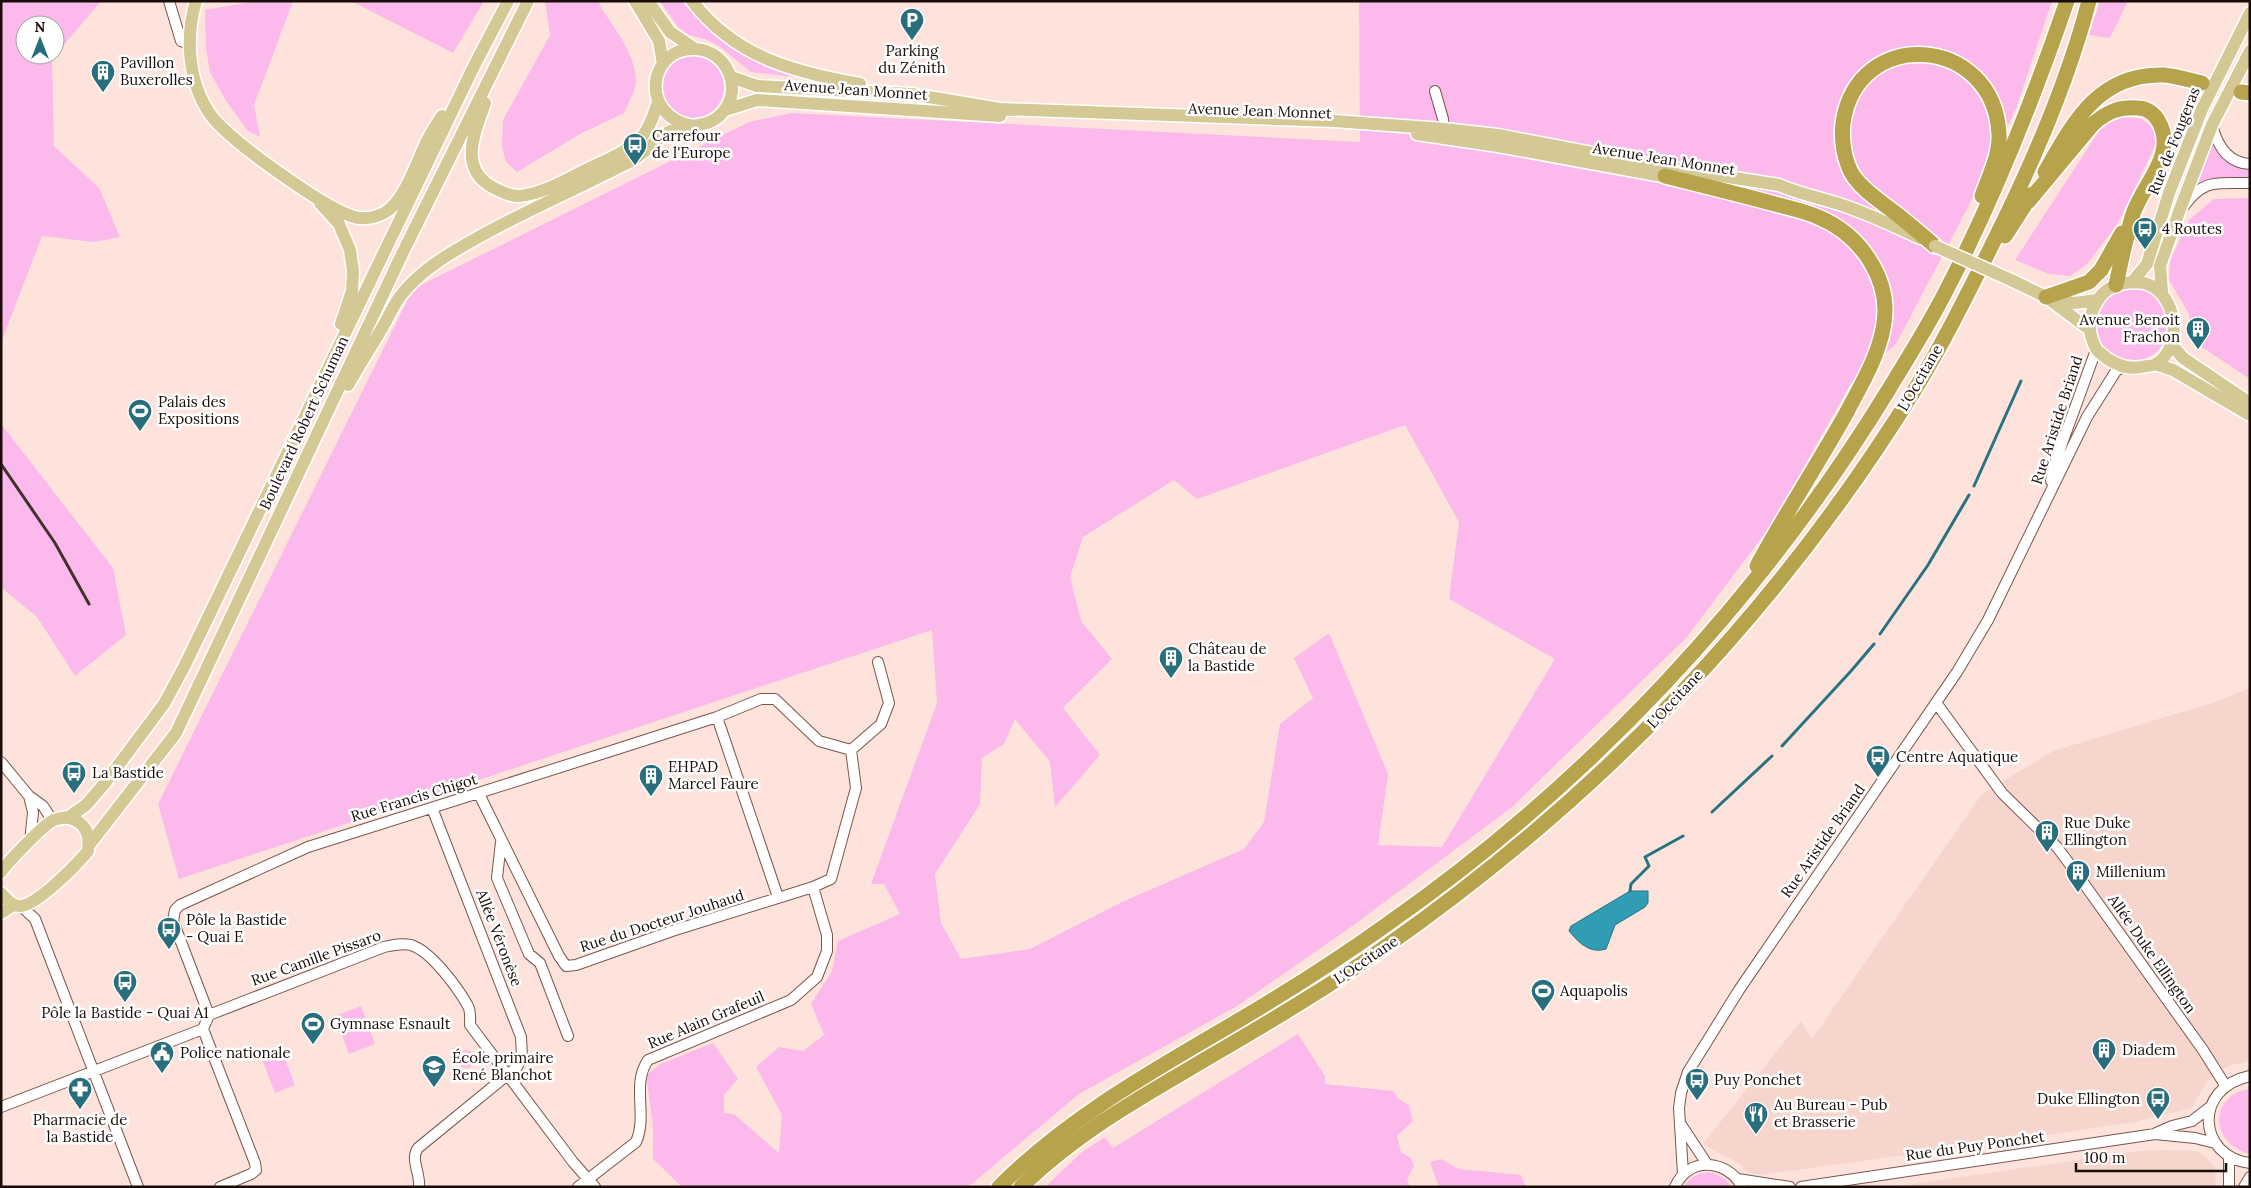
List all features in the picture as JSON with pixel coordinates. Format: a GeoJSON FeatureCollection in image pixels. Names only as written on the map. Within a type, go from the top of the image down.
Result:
{"type":"FeatureCollection","features":[{"type":"Feature","properties":{"kind":"highway","name":"L'Occitane"},"geometry":{"type":"LineString","coordinates":[[998,1187],[1062,1130],[1119,1090],[1246,1016],[1339,957],[1388,924],[1469,862],[1550,795],[1630,718],[1736,604],[1789,537],[1865,428],[1945,294],[1978,228],[2013,148],[2068,1]]}},
{"type":"Feature","properties":{"kind":"highway","name":"L'Occitane"},"geometry":{"type":"LineString","coordinates":[[1021,1187],[1050,1160],[1121,1108],[1316,994],[1421,922],[1516,849],[1611,765],[1693,682],[1777,584],[1826,523],[1916,387],[1974,280],[2029,165],[2061,86],[2089,1]]}},
{"type":"Feature","properties":{"kind":"highway"},"geometry":{"type":"LineString","coordinates":[[1935,246],[1870,195],[1853,176],[1846,160],[1841,135],[1846,106],[1853,89],[1866,74],[1886,62],[1912,54],[1939,55],[1963,66],[1978,80],[1993,103],[1999,135],[1994,166],[1982,195],[1978,228]]}},
{"type":"Feature","properties":{"kind":"highway"},"geometry":{"type":"LineString","coordinates":[[1974,280],[2028,202],[2083,112],[2104,91],[2133,78],[2164,75],[2202,83]]}},
{"type":"Feature","properties":{"kind":"highway"},"geometry":{"type":"LineString","coordinates":[[2028,202],[2093,124],[2106,113],[2124,107],[2145,108],[2156,117],[2165,133],[2164,151],[2134,212],[2101,270],[2090,282],[2046,297]]}},
{"type":"Feature","properties":{"kind":"highway"},"geometry":{"type":"LineString","coordinates":[[1664,176],[1819,217],[1848,234],[1864,250],[1876,273],[1885,298],[1883,328],[1871,367],[1819,463],[1771,539],[1736,604]]}},
{"type":"Feature","properties":{"kind":"highway"},"geometry":{"type":"LineString","coordinates":[[2116,285],[2134,212]]}},
{"type":"Feature","properties":{"kind":"main road"},"geometry":{"type":"LineString","coordinates":[[196,1],[191,18],[190,44],[194,79],[210,114],[235,140],[314,195],[351,216],[369,218],[384,213],[399,200],[429,136],[474,66]]}},
{"type":"Feature","properties":{"kind":"main road","name":"Boulevard Robert Schuman"},"geometry":{"type":"LineString","coordinates":[[69,817],[86,805],[105,783],[164,704],[185,665],[474,66],[508,1]]}},
{"type":"Feature","properties":{"kind":"main road","name":"Boulevard Robert Schuman"},"geometry":{"type":"LineString","coordinates":[[17,906],[30,905],[41,897],[83,857],[89,845],[176,733],[403,252],[528,1]]}},
{"type":"Feature","properties":{"kind":"main road"},"geometry":{"type":"LineString","coordinates":[[635,1],[659,41],[663,64]]}},
{"type":"Feature","properties":{"kind":"main road"},"geometry":{"type":"LineString","coordinates":[[648,1],[670,32],[695,49]]}},
{"type":"Feature","properties":{"kind":"main road"},"geometry":{"type":"LineString","coordinates":[[692,1],[704,17],[745,49],[784,68],[911,94]]}},
{"type":"Feature","properties":{"kind":"main road","name":"Rue de Fougeras"},"geometry":{"type":"LineString","coordinates":[[2132,282],[2147,264],[2169,193],[2202,109],[2250,13]]}},
{"type":"Feature","properties":{"kind":"main road"},"geometry":{"type":"LineString","coordinates":[[310,449],[402,294],[439,260],[504,223],[628,162],[665,134],[711,122],[725,110],[731,100],[733,88],[726,66],[718,57],[707,51],[695,49],[677,53],[663,64],[656,82],[658,102],[651,122],[641,138],[625,150],[542,191],[524,196],[507,195],[488,185],[475,171],[471,155],[472,140],[500,56]]}},
{"type":"Feature","properties":{"kind":"main road","name":"Rue de Fougeras"},"geometry":{"type":"LineString","coordinates":[[2162,292],[2160,266],[2179,212],[2212,125],[2250,51]]}},
{"type":"Feature","properties":{"kind":"main road","name":"Avenue Jean Monnet"},"geometry":{"type":"LineString","coordinates":[[731,77],[757,86],[911,94],[1000,109],[1147,116],[1334,120],[1444,128],[1498,135],[1665,167],[1779,186],[1841,205],[1888,223],[2046,297],[2089,329]]}},
{"type":"Feature","properties":{"kind":"main road","name":"Avenue Jean Monnet"},"geometry":{"type":"LineString","coordinates":[[725,110],[757,100],[1147,124],[1321,128],[1400,132],[1498,146],[1753,190],[1792,191]]}},
{"type":"Feature","properties":{"kind":"main road"},"geometry":{"type":"LineString","coordinates":[[658,102],[672,119],[693,126]]}},
{"type":"Feature","properties":{"kind":"main road"},"geometry":{"type":"LineString","coordinates":[[314,195],[339,224],[350,250],[353,270],[352,291],[322,379]]}},
{"type":"Feature","properties":{"kind":"main road"},"geometry":{"type":"LineString","coordinates":[[2155,364],[2171,344],[2174,331],[2172,312],[2162,292],[2148,284],[2132,282],[2116,285],[2098,300],[2092,312],[2089,329],[2096,350],[2108,360],[2123,367],[2135,368],[2155,364],[2173,370],[2250,415]]}},
{"type":"Feature","properties":{"kind":"main road","name":"Avenue Jean Monnet"},"geometry":{"type":"LineString","coordinates":[[2046,297],[2074,303],[2098,300]]}},
{"type":"Feature","properties":{"kind":"main road"},"geometry":{"type":"LineString","coordinates":[[2171,344],[2183,358],[2250,402]]}},
{"type":"Feature","properties":{"kind":"main road"},"geometry":{"type":"LineString","coordinates":[[1,872],[52,820],[69,817],[78,821],[85,828],[89,845]]}},
{"type":"Feature","properties":{"kind":"main road"},"geometry":{"type":"LineString","coordinates":[[1,893],[17,906],[1,913]]}},
{"type":"Feature","properties":{"kind":"street"},"geometry":{"type":"LineString","coordinates":[[170,1],[181,41],[190,44]]}},
{"type":"Feature","properties":{"kind":"street"},"geometry":{"type":"LineString","coordinates":[[1435,91],[1444,128]]}},
{"type":"Feature","properties":{"kind":"street"},"geometry":{"type":"LineString","coordinates":[[2212,125],[2219,143],[2229,158],[2250,164]]}},
{"type":"Feature","properties":{"kind":"street"},"geometry":{"type":"LineString","coordinates":[[2179,212],[2195,191],[2208,184],[2250,183]]}},
{"type":"Feature","properties":{"kind":"street","name":"Rue Aristide Briand"},"geometry":{"type":"LineString","coordinates":[[2046,499],[2056,460],[2096,350]]}},
{"type":"Feature","properties":{"kind":"street","name":"Rue Aristide Briand"},"geometry":{"type":"LineString","coordinates":[[1683,1174],[1679,1108],[1683,1084],[1699,1053],[1745,981],[1937,704],[1988,620],[2087,417],[2116,371],[2123,367]]}},
{"type":"Feature","properties":{"kind":"street"},"geometry":{"type":"LineString","coordinates":[[716,716],[778,898],[813,887],[831,879],[856,788],[852,750],[881,724],[889,703],[878,662]]}},
{"type":"Feature","properties":{"kind":"street","name":"Rue Francis Chigot"},"geometry":{"type":"LineString","coordinates":[[209,1015],[173,921],[175,910],[180,905],[308,847],[479,794],[716,716],[761,699],[775,699],[820,741],[852,750]]}},
{"type":"Feature","properties":{"kind":"street","name":"Allée Duke Ellington"},"geometry":{"type":"LineString","coordinates":[[1937,704],[2002,793],[2057,847],[2203,1050],[2225,1085]]}},
{"type":"Feature","properties":{"kind":"street"},"geometry":{"type":"LineString","coordinates":[[1,762],[29,796],[42,806],[52,820]]}},
{"type":"Feature","properties":{"kind":"street","name":"Rue du Docteur Jouhaud"},"geometry":{"type":"LineString","coordinates":[[479,794],[554,947],[566,966],[576,965],[778,898]]}},
{"type":"Feature","properties":{"kind":"street"},"geometry":{"type":"LineString","coordinates":[[29,796],[32,812],[30,842]]}},
{"type":"Feature","properties":{"kind":"street","name":"Allée Véronèse"},"geometry":{"type":"LineString","coordinates":[[418,1186],[420,1175],[414,1159],[418,1148],[506,1074],[517,1067],[522,1057],[521,1037],[432,808]]}},
{"type":"Feature","properties":{"kind":"street"},"geometry":{"type":"LineString","coordinates":[[501,841],[497,878],[529,954],[540,963],[568,1036]]}},
{"type":"Feature","properties":{"kind":"street","name":"Rue Alain Grafeuil"},"geometry":{"type":"LineString","coordinates":[[578,1187],[591,1183],[636,1142],[640,1133],[642,1117],[639,1080],[642,1069],[648,1060],[791,1000],[817,977],[827,951],[827,935],[813,887]]}},
{"type":"Feature","properties":{"kind":"street"},"geometry":{"type":"LineString","coordinates":[[35,919],[41,897]]}},
{"type":"Feature","properties":{"kind":"street"},"geometry":{"type":"LineString","coordinates":[[17,906],[35,919],[138,1187]]}},
{"type":"Feature","properties":{"kind":"street","name":"Rue Camille Pissaro"},"geometry":{"type":"LineString","coordinates":[[209,1015],[384,947],[401,944],[417,948],[434,959],[469,1008],[470,1026],[591,1183]]}},
{"type":"Feature","properties":{"kind":"street"},"geometry":{"type":"LineString","coordinates":[[209,1015],[204,1029],[256,1163],[256,1170],[251,1174],[220,1187]]}},
{"type":"Feature","properties":{"kind":"street"},"geometry":{"type":"LineString","coordinates":[[1,1107],[204,1029]]}},
{"type":"Feature","properties":{"kind":"street"},"geometry":{"type":"LineString","coordinates":[[2155,1134],[2172,1126],[2192,1122],[2210,1106],[2215,1096],[2225,1085],[2250,1076]]}},
{"type":"Feature","properties":{"kind":"street"},"geometry":{"type":"LineString","coordinates":[[2210,1106],[2210,1131],[2215,1143],[2230,1157],[2250,1163]]}},
{"type":"Feature","properties":{"kind":"street"},"geometry":{"type":"LineString","coordinates":[[1680,1123],[1707,1164]]}},
{"type":"Feature","properties":{"kind":"street"},"geometry":{"type":"LineString","coordinates":[[2155,1134],[2195,1138],[2215,1143]]}},
{"type":"Feature","properties":{"kind":"street","name":"Rue du Puy Ponchet"},"geometry":{"type":"LineString","coordinates":[[1801,1187],[2155,1134]]}},
{"type":"Feature","properties":{"kind":"street"},"geometry":{"type":"LineString","coordinates":[[2229,1187],[2230,1157]]}},
{"type":"Feature","properties":{"kind":"street"},"geometry":{"type":"LineString","coordinates":[[1674,1186],[1683,1174],[1694,1167],[1707,1164],[1719,1165],[1730,1171],[1740,1183],[1790,1187]]}},
{"type":"Feature","properties":{"kind":"street"},"geometry":{"type":"LineString","coordinates":[[2244,1187],[2250,1176]]}},
{"type":"Feature","properties":{"kind":"shaded area"},"geometry":{"type":"Polygon","coordinates":[[[1,1],[101,1],[65,44],[65,15],[15,15],[15,65],[52,65],[54,146],[99,188],[120,237],[94,242],[42,236],[1,343],[1,1]]]}},
{"type":"Feature","properties":{"kind":"shaded area"},"geometry":{"type":"Polygon","coordinates":[[[256,1],[293,1],[254,105],[260,137],[248,131],[226,101],[210,72],[206,48],[205,10],[256,1]]]}},
{"type":"Feature","properties":{"kind":"shaded area"},"geometry":{"type":"Polygon","coordinates":[[[351,1],[484,1],[453,53],[351,1]]]}},
{"type":"Feature","properties":{"kind":"shaded area"},"geometry":{"type":"Polygon","coordinates":[[[545,1],[598,1],[632,60],[636,85],[624,113],[582,133],[517,172],[506,162],[502,147],[503,120],[550,35],[545,1]]]}},
{"type":"Feature","properties":{"kind":"shaded area"},"geometry":{"type":"Polygon","coordinates":[[[660,1],[681,1],[708,28],[746,57],[804,78],[751,72],[719,46],[705,39],[689,35],[678,27],[660,1]]]}},
{"type":"Feature","properties":{"kind":"shaded area"},"geometry":{"type":"Polygon","coordinates":[[[1359,1],[2052,1],[2016,109],[1966,211],[1896,344],[1851,383],[1772,524],[1686,638],[1512,807],[1351,927],[1237,1006],[1079,1094],[968,1187],[682,1187],[653,1159],[653,1125],[646,1076],[660,1064],[713,1043],[738,1079],[724,1095],[724,1113],[734,1114],[779,1153],[782,1115],[756,1067],[779,1047],[803,1051],[824,1035],[811,1004],[832,971],[838,941],[900,914],[884,884],[871,884],[937,703],[932,630],[179,879],[158,804],[413,289],[749,122],[792,113],[1360,142],[1359,1]],[[1405,425],[1197,499],[1174,480],[1083,537],[1070,577],[1081,621],[1112,659],[1063,708],[1100,755],[1055,807],[1050,762],[1015,719],[1004,744],[982,758],[980,804],[935,874],[941,923],[961,959],[1030,949],[1122,902],[1244,849],[1264,822],[1280,724],[1313,698],[1294,658],[1329,633],[1388,774],[1378,845],[1442,847],[1555,659],[1449,599],[1459,522],[1405,425]]]}},
{"type":"Feature","properties":{"kind":"shaded area"},"geometry":{"type":"Polygon","coordinates":[[[2100,1],[2128,1],[2110,38],[2089,35],[2100,1]]]}},
{"type":"Feature","properties":{"kind":"shaded area"},"geometry":{"type":"Polygon","coordinates":[[[693,56],[710,61],[715,65],[719,70],[724,87],[719,104],[715,109],[710,113],[693,118],[676,113],[671,109],[667,104],[662,87],[667,70],[671,65],[676,61],[693,56]]]}},
{"type":"Feature","properties":{"kind":"shaded area"},"geometry":{"type":"Polygon","coordinates":[[[2124,117],[2142,119],[2155,130],[2155,146],[2118,223],[2087,264],[2070,276],[2049,274],[2015,260],[2103,125],[2124,117]]]}},
{"type":"Feature","properties":{"kind":"shaded area"},"geometry":{"type":"Polygon","coordinates":[[[2210,142],[2226,161],[2250,170],[2250,177],[2210,179],[2193,188],[2210,142]]]}},
{"type":"Feature","properties":{"kind":"shaded area"},"geometry":{"type":"Polygon","coordinates":[[[2250,198],[2250,379],[2199,345],[2192,336],[2189,314],[2169,280],[2170,261],[2189,220],[2214,199],[2250,198]]]}},
{"type":"Feature","properties":{"kind":"shaded area"},"geometry":{"type":"Polygon","coordinates":[[[2132,287],[2146,290],[2158,298],[2166,310],[2169,324],[2166,338],[2158,350],[2146,358],[2132,361],[2118,358],[2106,350],[2098,338],[2095,324],[2098,310],[2106,298],[2118,290],[2132,287]]]}},
{"type":"Feature","properties":{"kind":"shaded area"},"geometry":{"type":"Polygon","coordinates":[[[1,424],[113,568],[126,635],[75,676],[37,617],[3,589],[1,584],[1,424]]]}},
{"type":"Feature","properties":{"kind":"shaded area"},"geometry":{"type":"Polygon","coordinates":[[[2250,688],[2250,1061],[2231,1065],[2219,1071],[2207,1081],[2192,1108],[2134,1122],[2029,1138],[1760,1175],[1747,1172],[1740,1164],[1703,1144],[1801,1021],[1812,1039],[1982,794],[2053,751],[2215,702],[2250,688]]]}},
{"type":"Feature","properties":{"kind":"shaded area"},"geometry":{"type":"Polygon","coordinates":[[[361,1006],[375,1044],[349,1054],[335,1016],[361,1006]]]}},
{"type":"Feature","properties":{"kind":"shaded area"},"geometry":{"type":"Polygon","coordinates":[[[1298,1034],[1325,1076],[1325,1084],[1393,1091],[1400,1100],[1409,1105],[1413,1121],[1397,1136],[1401,1152],[1410,1157],[1414,1166],[1407,1179],[1410,1187],[1045,1187],[1082,1152],[1105,1137],[1113,1148],[1298,1034]]]}},
{"type":"Feature","properties":{"kind":"shaded area"},"geometry":{"type":"Polygon","coordinates":[[[466,1050],[474,1055],[475,1059],[470,1067],[466,1068],[458,1063],[457,1059],[462,1051],[466,1050]]]}},
{"type":"Feature","properties":{"kind":"shaded area"},"geometry":{"type":"Polygon","coordinates":[[[282,1052],[295,1085],[275,1093],[262,1059],[282,1052]]]}},
{"type":"Feature","properties":{"kind":"shaded area"},"geometry":{"type":"Polygon","coordinates":[[[2250,1089],[2250,1154],[2237,1148],[2227,1140],[2221,1130],[2219,1120],[2221,1109],[2227,1100],[2237,1093],[2250,1089]]]}},
{"type":"Feature","properties":{"kind":"shaded area"},"geometry":{"type":"Polygon","coordinates":[[[2139,1151],[2197,1151],[2204,1155],[2215,1168],[2216,1187],[1893,1187],[2139,1151]]]}},
{"type":"Feature","properties":{"kind":"shaded area"},"geometry":{"type":"Polygon","coordinates":[[[1441,1159],[1459,1169],[1521,1175],[1526,1187],[1439,1187],[1430,1162],[1441,1159]]]}},
{"type":"Feature","properties":{"kind":"shaded area"},"geometry":{"type":"Polygon","coordinates":[[[1708,1172],[1722,1177],[1732,1187],[1684,1187],[1694,1176],[1708,1172]]]}},
{"type":"Feature","properties":{"kind":"water"},"geometry":{"type":"Polygon","coordinates":[[[1630,891],[1648,891],[1648,903],[1645,907],[1615,925],[1606,949],[1590,949],[1577,940],[1569,931],[1571,926],[1630,891]]]}},
{"type":"Feature","properties":{"kind":"waterway"},"geometry":{"type":"LineString","coordinates":[[1974,486],[2021,381]]}},
{"type":"Feature","properties":{"kind":"waterway"},"geometry":{"type":"LineString","coordinates":[[1880,634],[1928,565],[1969,495]]}},
{"type":"Feature","properties":{"kind":"waterway"},"geometry":{"type":"LineString","coordinates":[[1782,746],[1874,644]]}},
{"type":"Feature","properties":{"kind":"waterway"},"geometry":{"type":"LineString","coordinates":[[1712,812],[1772,756]]}},
{"type":"Feature","properties":{"kind":"waterway"},"geometry":{"type":"LineString","coordinates":[[1630,891],[1631,884],[1649,866],[1645,857],[1683,836]]}},
{"type":"Feature","properties":{"kind":"railway"},"geometry":{"type":"LineString","coordinates":[[1,464],[55,543],[89,604]]}},
{"type":"Feature","properties":{"kind":"place","name":"Parking du Zénith"},"geometry":{"type":"Point","coordinates":[912,41]}},
{"type":"Feature","properties":{"kind":"place","name":"Pavillon Buxerolles"},"geometry":{"type":"Point","coordinates":[103,93]}},
{"type":"Feature","properties":{"kind":"place","name":"Carrefour de l'Europe"},"geometry":{"type":"Point","coordinates":[635,166]}},
{"type":"Feature","properties":{"kind":"place","name":"4 Routes"},"geometry":{"type":"Point","coordinates":[2145,250]}},
{"type":"Feature","properties":{"kind":"place","name":"Avenue Benoit Frachon"},"geometry":{"type":"Point","coordinates":[2198,350]}},
{"type":"Feature","properties":{"kind":"place","name":"Palais des Expositions"},"geometry":{"type":"Point","coordinates":[140,432]}},
{"type":"Feature","properties":{"kind":"place","name":"Château de la Bastide"},"geometry":{"type":"Point","coordinates":[1171,679]}},
{"type":"Feature","properties":{"kind":"place","name":"Centre Aquatique"},"geometry":{"type":"Point","coordinates":[1878,778]}},
{"type":"Feature","properties":{"kind":"place","name":"La Bastide"},"geometry":{"type":"Point","coordinates":[74,794]}},
{"type":"Feature","properties":{"kind":"place","name":"EHPAD Marcel Faure"},"geometry":{"type":"Point","coordinates":[651,797]}},
{"type":"Feature","properties":{"kind":"place","name":"Rue Duke Ellington"},"geometry":{"type":"Point","coordinates":[2047,853]}},
{"type":"Feature","properties":{"kind":"place","name":"Millenium"},"geometry":{"type":"Point","coordinates":[2078,893]}},
{"type":"Feature","properties":{"kind":"place","name":"Pôle la Bastide - Quai E"},"geometry":{"type":"Point","coordinates":[169,950]}},
{"type":"Feature","properties":{"kind":"place","name":"Pôle la Bastide - Quai A1"},"geometry":{"type":"Point","coordinates":[125,1003]}},
{"type":"Feature","properties":{"kind":"place","name":"Aquapolis"},"geometry":{"type":"Point","coordinates":[1543,1012]}},
{"type":"Feature","properties":{"kind":"place","name":"Gymnase Esnault"},"geometry":{"type":"Point","coordinates":[313,1045]}},
{"type":"Feature","properties":{"kind":"place","name":"Diadem"},"geometry":{"type":"Point","coordinates":[2104,1071]}},
{"type":"Feature","properties":{"kind":"place","name":"Police nationale"},"geometry":{"type":"Point","coordinates":[162,1074]}},
{"type":"Feature","properties":{"kind":"place","name":"École primaire René Blanchot"},"geometry":{"type":"Point","coordinates":[434,1088]}},
{"type":"Feature","properties":{"kind":"place","name":"Puy Ponchet"},"geometry":{"type":"Point","coordinates":[1697,1101]}},
{"type":"Feature","properties":{"kind":"place","name":"Pharmacie de la Bastide"},"geometry":{"type":"Point","coordinates":[80,1110]}},
{"type":"Feature","properties":{"kind":"place","name":"Duke Ellington"},"geometry":{"type":"Point","coordinates":[2158,1120]}},
{"type":"Feature","properties":{"kind":"place","name":"Au Bureau - Pub et Brasserie"},"geometry":{"type":"Point","coordinates":[1756,1135]}}]}
